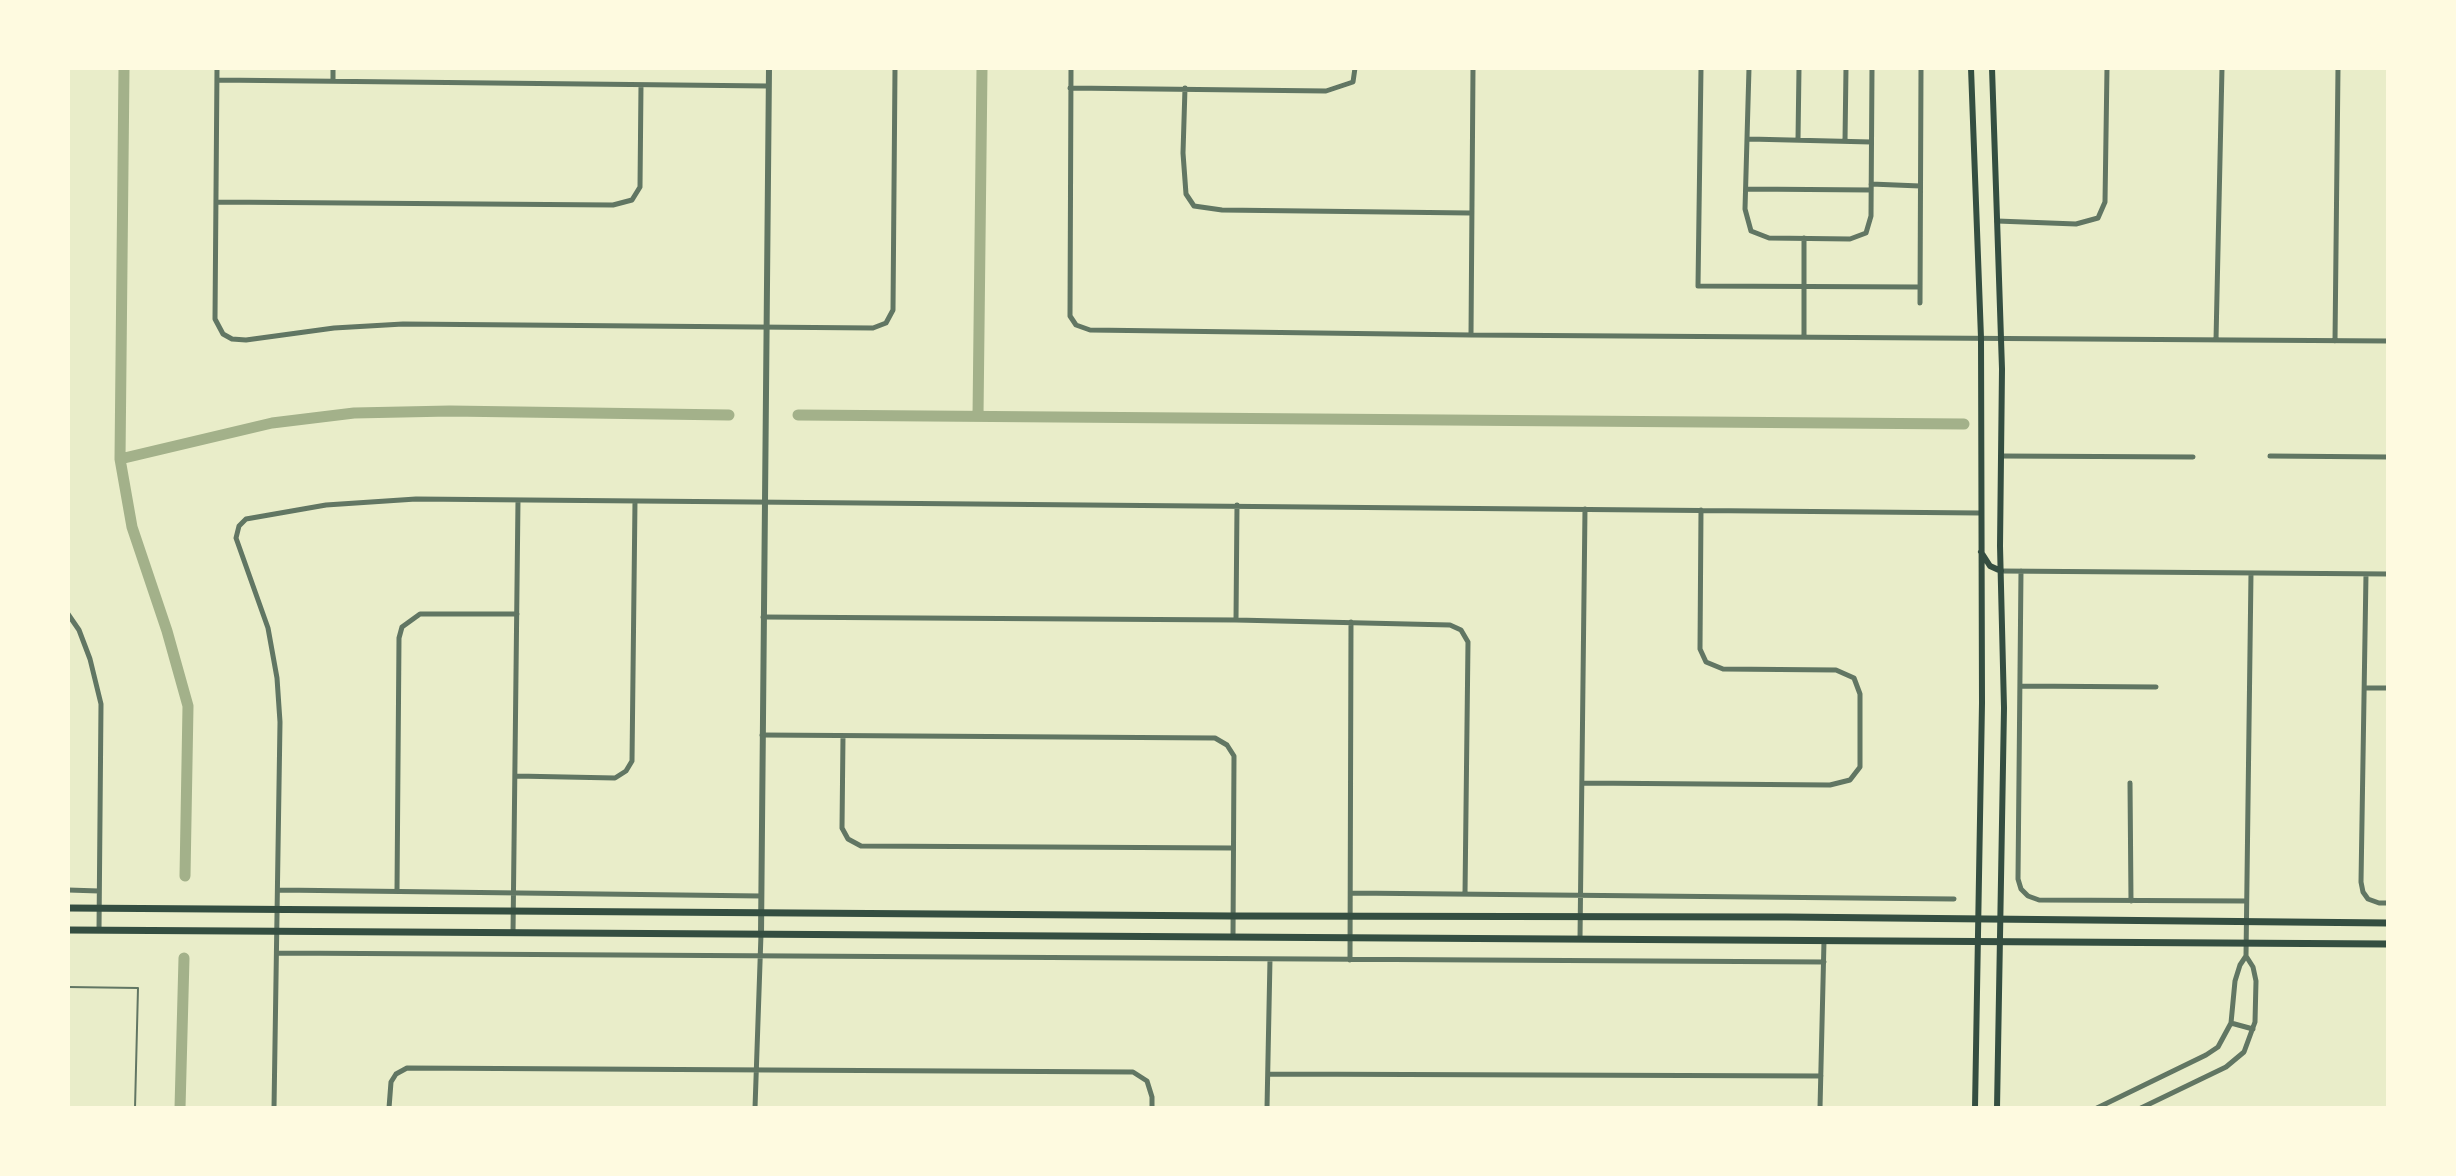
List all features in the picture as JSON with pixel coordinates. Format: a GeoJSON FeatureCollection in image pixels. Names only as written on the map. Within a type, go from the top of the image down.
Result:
{"type":"FeatureCollection","features":[{"type":"Feature","properties":{"kind":"main road"},"geometry":{"type":"LineString","coordinates":[[1971,68],[1981,338],[1979,549],[1982,713],[1975,1108]]}},
{"type":"Feature","properties":{"kind":"main road"},"geometry":{"type":"LineString","coordinates":[[1992,68],[2002,338],[2004,687],[1997,1108]]}},
{"type":"Feature","properties":{"kind":"main road"},"geometry":{"type":"LineString","coordinates":[[1979,549],[1990,566],[2001,571]]}},
{"type":"Feature","properties":{"kind":"main road"},"geometry":{"type":"LineString","coordinates":[[68,908],[2388,923]]}},
{"type":"Feature","properties":{"kind":"main road"},"geometry":{"type":"LineString","coordinates":[[68,930],[2388,944]]}},
{"type":"Feature","properties":{"kind":"street"},"geometry":{"type":"LineString","coordinates":[[217,68],[215,319],[223,334],[232,339],[246,340],[334,328],[403,324],[873,328],[886,323],[893,310],[895,68]]}},
{"type":"Feature","properties":{"kind":"street"},"geometry":{"type":"LineString","coordinates":[[333,68],[333,81]]}},
{"type":"Feature","properties":{"kind":"street"},"geometry":{"type":"LineString","coordinates":[[755,1108],[761,934],[769,68]]}},
{"type":"Feature","properties":{"kind":"street"},"geometry":{"type":"LineString","coordinates":[[1071,68],[1070,316],[1076,325],[1090,330],[2388,341]]}},
{"type":"Feature","properties":{"kind":"street"},"geometry":{"type":"LineString","coordinates":[[1070,88],[1326,91],[1353,82],[1355,68]]}},
{"type":"Feature","properties":{"kind":"street"},"geometry":{"type":"LineString","coordinates":[[1471,335],[1473,68]]}},
{"type":"Feature","properties":{"kind":"street"},"geometry":{"type":"LineString","coordinates":[[1701,68],[1698,286],[1919,287]]}},
{"type":"Feature","properties":{"kind":"street"},"geometry":{"type":"LineString","coordinates":[[1749,68],[1745,209],[1751,231],[1769,238],[1850,239],[1866,233],[1871,216],[1872,68]]}},
{"type":"Feature","properties":{"kind":"street"},"geometry":{"type":"LineString","coordinates":[[1798,140],[1799,68]]}},
{"type":"Feature","properties":{"kind":"street"},"geometry":{"type":"LineString","coordinates":[[1845,141],[1846,68]]}},
{"type":"Feature","properties":{"kind":"street"},"geometry":{"type":"LineString","coordinates":[[1920,303],[1921,68]]}},
{"type":"Feature","properties":{"kind":"street"},"geometry":{"type":"LineString","coordinates":[[1997,221],[2076,224],[2098,218],[2105,202],[2107,68]]}},
{"type":"Feature","properties":{"kind":"street"},"geometry":{"type":"LineString","coordinates":[[2216,340],[2222,68]]}},
{"type":"Feature","properties":{"kind":"street"},"geometry":{"type":"LineString","coordinates":[[2335,341],[2338,68]]}},
{"type":"Feature","properties":{"kind":"street"},"geometry":{"type":"LineString","coordinates":[[217,80],[768,86]]}},
{"type":"Feature","properties":{"kind":"street"},"geometry":{"type":"LineString","coordinates":[[216,202],[613,205],[632,200],[640,187],[641,85]]}},
{"type":"Feature","properties":{"kind":"street"},"geometry":{"type":"LineString","coordinates":[[1185,88],[1183,153],[1186,194],[1194,206],[1222,210],[1470,213]]}},
{"type":"Feature","properties":{"kind":"street"},"geometry":{"type":"LineString","coordinates":[[1749,139],[1871,142]]}},
{"type":"Feature","properties":{"kind":"street"},"geometry":{"type":"LineString","coordinates":[[1746,186],[1920,186]]}},
{"type":"Feature","properties":{"kind":"street"},"geometry":{"type":"LineString","coordinates":[[1804,238],[1804,336]]}},
{"type":"Feature","properties":{"kind":"street"},"geometry":{"type":"LineString","coordinates":[[2001,456],[2193,457]]}},
{"type":"Feature","properties":{"kind":"street"},"geometry":{"type":"LineString","coordinates":[[2270,456],[2388,457]]}},
{"type":"Feature","properties":{"kind":"street"},"geometry":{"type":"LineString","coordinates":[[274,1108],[280,722],[277,678],[268,628],[236,538],[239,526],[246,519],[326,505],[416,499],[1980,513]]}},
{"type":"Feature","properties":{"kind":"street"},"geometry":{"type":"LineString","coordinates":[[513,933],[518,500]]}},
{"type":"Feature","properties":{"kind":"street"},"geometry":{"type":"LineString","coordinates":[[516,776],[615,778],[626,771],[632,761],[635,501]]}},
{"type":"Feature","properties":{"kind":"street"},"geometry":{"type":"LineString","coordinates":[[1236,620],[1237,505]]}},
{"type":"Feature","properties":{"kind":"street"},"geometry":{"type":"LineString","coordinates":[[1580,939],[1585,509]]}},
{"type":"Feature","properties":{"kind":"street"},"geometry":{"type":"LineString","coordinates":[[1583,783],[1830,785],[1850,780],[1860,767],[1860,694],[1854,678],[1836,670],[1723,669],[1706,662],[1700,649],[1701,510]]}},
{"type":"Feature","properties":{"kind":"street"},"geometry":{"type":"LineString","coordinates":[[2001,571],[2388,574]]}},
{"type":"Feature","properties":{"kind":"street"},"geometry":{"type":"LineString","coordinates":[[2021,571],[2018,879],[2024,893],[2039,900],[2246,901]]}},
{"type":"Feature","properties":{"kind":"street"},"geometry":{"type":"LineString","coordinates":[[2141,1108],[2226,1067],[2244,1052],[2253,1029],[2256,981],[2253,967],[2246,956],[2251,573]]}},
{"type":"Feature","properties":{"kind":"street"},"geometry":{"type":"LineString","coordinates":[[2366,574],[2363,892],[2368,899],[2388,903]]}},
{"type":"Feature","properties":{"kind":"street"},"geometry":{"type":"LineString","coordinates":[[68,614],[79,630],[90,659],[101,704],[99,930]]}},
{"type":"Feature","properties":{"kind":"street"},"geometry":{"type":"LineString","coordinates":[[397,891],[399,638],[402,627],[420,614],[517,614]]}},
{"type":"Feature","properties":{"kind":"street"},"geometry":{"type":"LineString","coordinates":[[763,617],[1236,620],[1450,625],[1461,630],[1468,642],[1465,894]]}},
{"type":"Feature","properties":{"kind":"street"},"geometry":{"type":"LineString","coordinates":[[1350,960],[1351,622]]}},
{"type":"Feature","properties":{"kind":"street"},"geometry":{"type":"LineString","coordinates":[[68,630],[79,630]]}},
{"type":"Feature","properties":{"kind":"street"},"geometry":{"type":"LineString","coordinates":[[2020,686],[2156,687]]}},
{"type":"Feature","properties":{"kind":"street"},"geometry":{"type":"LineString","coordinates":[[2365,688],[2388,688]]}},
{"type":"Feature","properties":{"kind":"street"},"geometry":{"type":"LineString","coordinates":[[762,735],[1215,738],[1227,745],[1234,756],[1233,937]]}},
{"type":"Feature","properties":{"kind":"street"},"geometry":{"type":"LineString","coordinates":[[843,736],[842,828],[848,839],[861,846],[1233,848]]}},
{"type":"Feature","properties":{"kind":"street"},"geometry":{"type":"LineString","coordinates":[[2130,783],[2131,901]]}},
{"type":"Feature","properties":{"kind":"street"},"geometry":{"type":"LineString","coordinates":[[68,890],[99,891]]}},
{"type":"Feature","properties":{"kind":"street"},"geometry":{"type":"LineString","coordinates":[[278,890],[761,896]]}},
{"type":"Feature","properties":{"kind":"street"},"geometry":{"type":"LineString","coordinates":[[1351,893],[1954,899]]}},
{"type":"Feature","properties":{"kind":"street"},"geometry":{"type":"LineString","coordinates":[[1820,1108],[1824,941]]}},
{"type":"Feature","properties":{"kind":"street"},"geometry":{"type":"LineString","coordinates":[[277,953],[1824,962]]}},
{"type":"Feature","properties":{"kind":"street"},"geometry":{"type":"LineString","coordinates":[[2097,1108],[2218,1047],[2231,1023],[2235,981],[2246,956]]}},
{"type":"Feature","properties":{"kind":"street"},"geometry":{"type":"LineString","coordinates":[[1267,1108],[1270,959]]}},
{"type":"Feature","properties":{"kind":"street"},"geometry":{"type":"LineString","coordinates":[[2231,1023],[2253,1029]]}},
{"type":"Feature","properties":{"kind":"street"},"geometry":{"type":"LineString","coordinates":[[389,1108],[391,1082],[396,1074],[407,1068],[1133,1072],[1147,1081],[1152,1108]]}},
{"type":"Feature","properties":{"kind":"street"},"geometry":{"type":"LineString","coordinates":[[1268,1074],[1821,1076]]}},
{"type":"Feature","properties":{"kind":"lane"},"geometry":{"type":"LineString","coordinates":[[68,987],[138,988],[135,1108]]}},
{"type":"Feature","properties":{"kind":"waterway"},"geometry":{"type":"LineString","coordinates":[[124,68],[120,459],[132,527],[188,706],[185,876]]}},
{"type":"Feature","properties":{"kind":"waterway"},"geometry":{"type":"LineString","coordinates":[[978,416],[982,68]]}},
{"type":"Feature","properties":{"kind":"waterway"},"geometry":{"type":"LineString","coordinates":[[120,459],[272,423],[354,413],[450,411],[729,415]]}},
{"type":"Feature","properties":{"kind":"waterway"},"geometry":{"type":"LineString","coordinates":[[798,415],[1964,424]]}},
{"type":"Feature","properties":{"kind":"waterway"},"geometry":{"type":"LineString","coordinates":[[180,1108],[184,958]]}}]}
